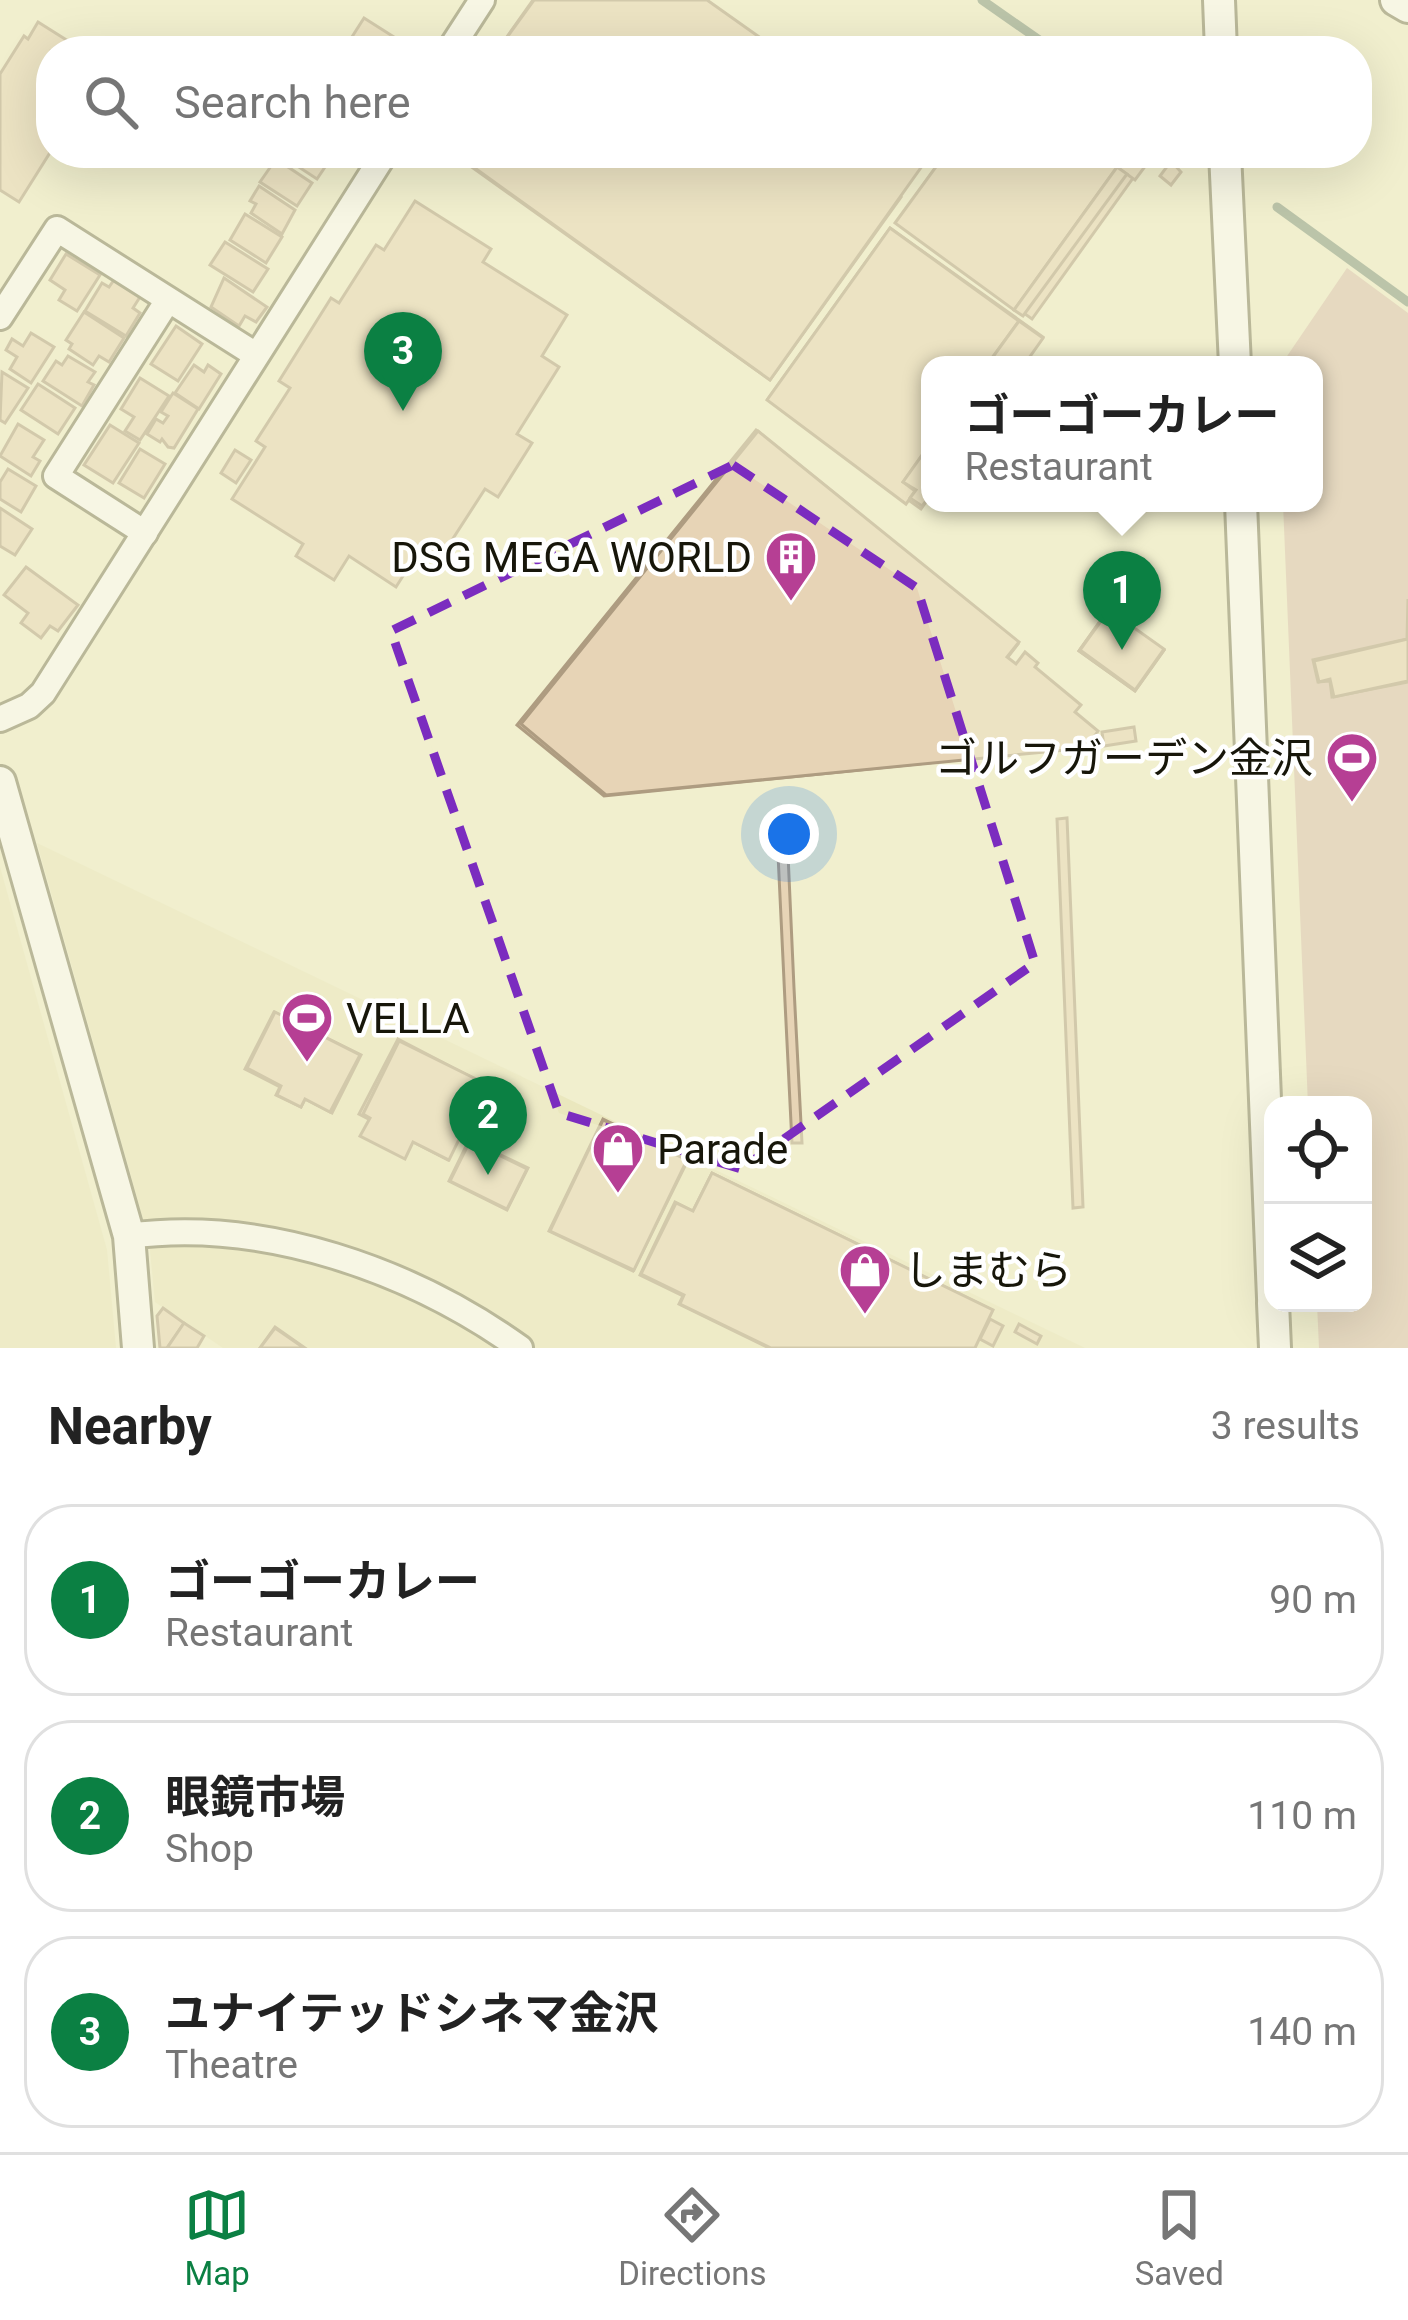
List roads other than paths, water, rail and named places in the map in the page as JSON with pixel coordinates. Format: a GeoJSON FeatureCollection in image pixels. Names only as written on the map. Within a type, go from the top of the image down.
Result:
{"type":"FeatureCollection","features":[{"type":"Feature","properties":{"kind":"street"},"geometry":{"type":"LineString","coordinates":[[459,36],[482,0]]}},
{"type":"Feature","properties":{"kind":"street"},"geometry":{"type":"LineString","coordinates":[[1219,0],[1220,36]]}},
{"type":"Feature","properties":{"kind":"street"},"geometry":{"type":"LineString","coordinates":[[1396,0],[1408,7]]}},
{"type":"Feature","properties":{"kind":"street"},"geometry":{"type":"LineString","coordinates":[[0,719],[29,706],[43,693],[375,168]]}},
{"type":"Feature","properties":{"kind":"street"},"geometry":{"type":"LineString","coordinates":[[1227,168],[1235,356]]}},
{"type":"Feature","properties":{"kind":"street"},"geometry":{"type":"LineString","coordinates":[[0,316],[56,229],[256,355]]}},
{"type":"Feature","properties":{"kind":"street"},"geometry":{"type":"LineString","coordinates":[[145,533],[56,476],[168,300]]}},
{"type":"Feature","properties":{"kind":"street"},"geometry":{"type":"LineString","coordinates":[[1241,512],[1269,1204]]}},
{"type":"Feature","properties":{"kind":"street"},"geometry":{"type":"LineString","coordinates":[[0,782],[129,1236],[138,1348]]}},
{"type":"Feature","properties":{"kind":"street"},"geometry":{"type":"LineString","coordinates":[[129,1236],[215,1232],[315,1251],[440,1300],[520,1348]]}},
{"type":"Feature","properties":{"kind":"street"},"geometry":{"type":"LineString","coordinates":[[1274,1312],[1275,1348]]}},
{"type":"Feature","properties":{"kind":"waterway"},"geometry":{"type":"LineString","coordinates":[[982,0],[1034,36]]}},
{"type":"Feature","properties":{"kind":"waterway"},"geometry":{"type":"LineString","coordinates":[[1277,207],[1408,302]]}},
{"type":"Feature","properties":{"kind":"place","name":"ユナイテッドシネマ金沢"},"geometry":{"type":"Point","coordinates":[403,411]}},
{"type":"Feature","properties":{"kind":"place","name":"DSG MEGA WORLD"},"geometry":{"type":"Point","coordinates":[791,603]}},
{"type":"Feature","properties":{"kind":"place","name":"ゴーゴーカレー"},"geometry":{"type":"Point","coordinates":[1122,650]}},
{"type":"Feature","properties":{"kind":"place","name":"ゴルフガーデン金沢"},"geometry":{"type":"Point","coordinates":[1352,804]}},
{"type":"Feature","properties":{"kind":"place","name":"VELLA"},"geometry":{"type":"Point","coordinates":[307,1064]}},
{"type":"Feature","properties":{"kind":"place","name":"眼鏡市場"},"geometry":{"type":"Point","coordinates":[488,1175]}},
{"type":"Feature","properties":{"kind":"place","name":"Parade"},"geometry":{"type":"Point","coordinates":[618,1195]}},
{"type":"Feature","properties":{"kind":"place","name":"しまむら"},"geometry":{"type":"Point","coordinates":[865,1316]}}]}
